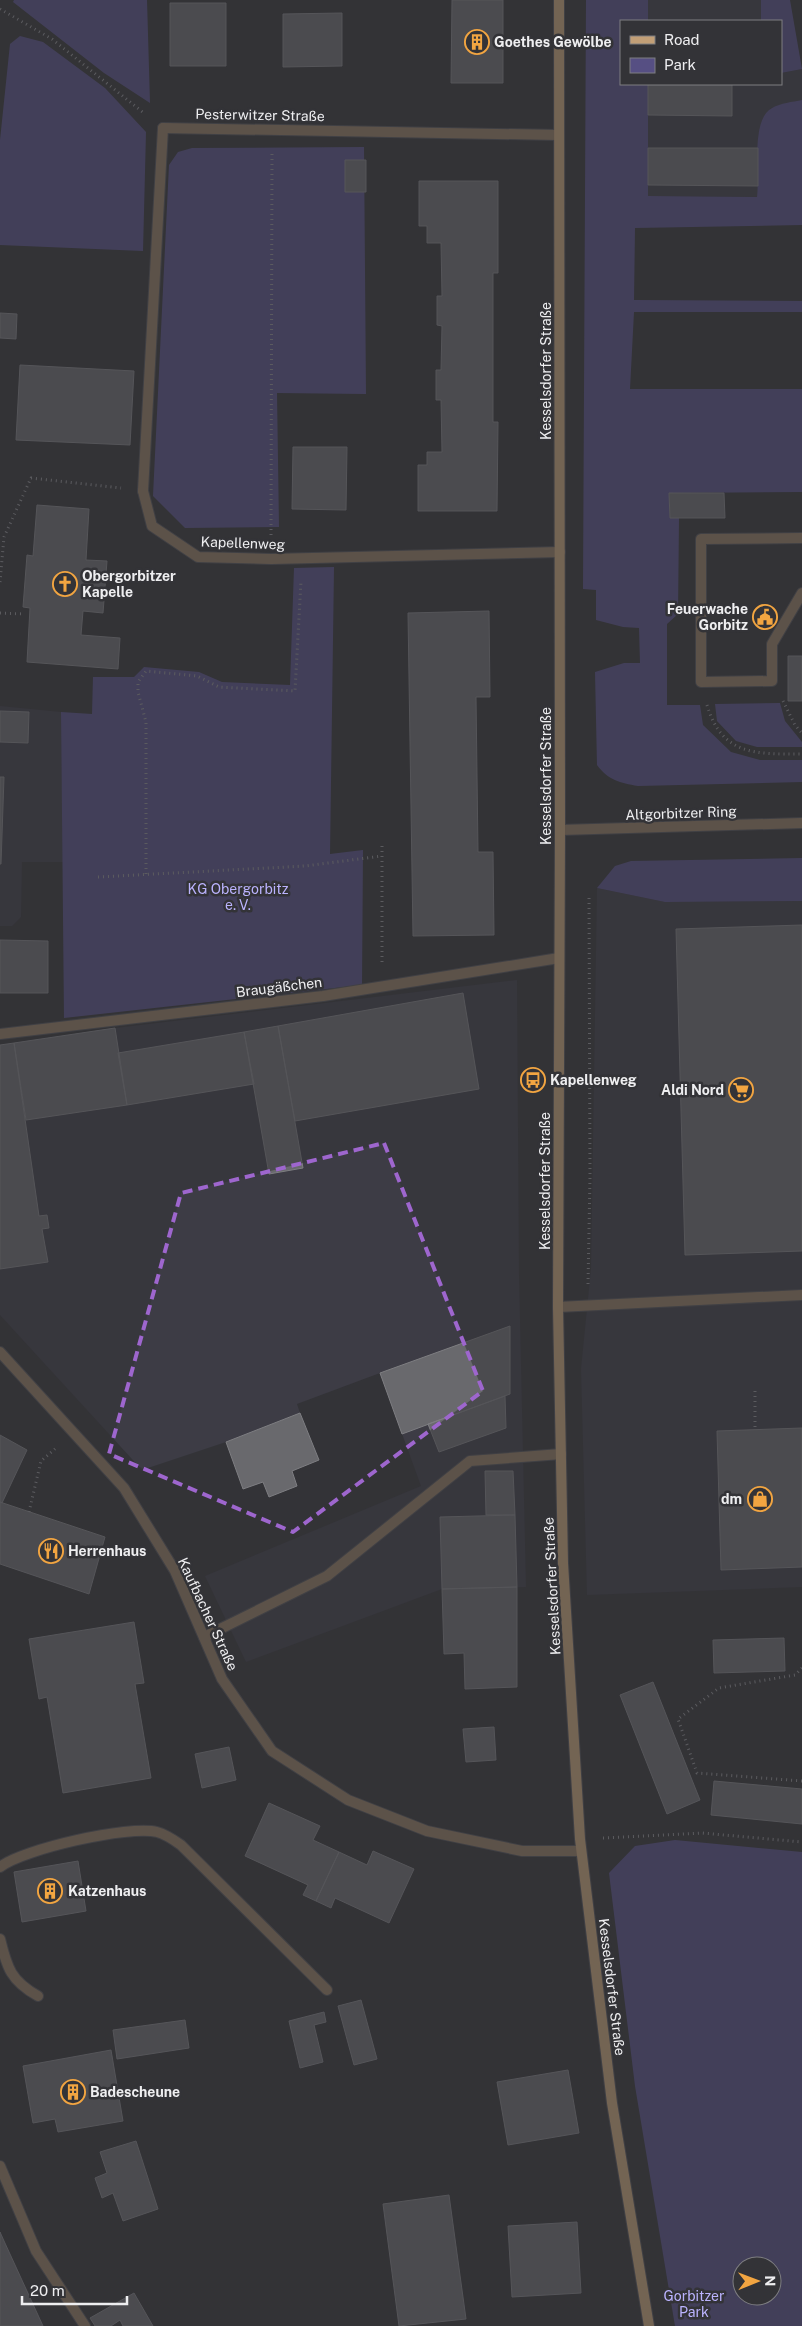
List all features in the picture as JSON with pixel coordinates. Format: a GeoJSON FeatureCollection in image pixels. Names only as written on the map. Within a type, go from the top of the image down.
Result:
{"type":"FeatureCollection","features":[{"type":"Feature","properties":{"kind":"main road","name":"Kesselsdorfer Straße"},"geometry":{"type":"LineString","coordinates":[[559,0],[560,830],[558,1307],[563,1563],[581,1850],[612,2102],[649,2326]]}},
{"type":"Feature","properties":{"kind":"street","name":"Pesterwitzer Straße"},"geometry":{"type":"LineString","coordinates":[[163,128],[271,128],[559,134]]}},
{"type":"Feature","properties":{"kind":"street","name":"Kapellenweg"},"geometry":{"type":"LineString","coordinates":[[163,128],[144,491],[152,526],[198,557],[271,559],[560,552]]}},
{"type":"Feature","properties":{"kind":"street"},"geometry":{"type":"LineString","coordinates":[[802,538],[701,539],[701,682],[772,681],[772,644],[802,593]]}},
{"type":"Feature","properties":{"kind":"street","name":"Altgorbitzer Ring"},"geometry":{"type":"LineString","coordinates":[[560,830],[802,823]]}},
{"type":"Feature","properties":{"kind":"street","name":"Braugäßchen"},"geometry":{"type":"LineString","coordinates":[[0,1034],[323,996],[559,958]]}},
{"type":"Feature","properties":{"kind":"street"},"geometry":{"type":"LineString","coordinates":[[558,1307],[802,1295]]}},
{"type":"Feature","properties":{"kind":"street","name":"Kaufbacher Straße"},"geometry":{"type":"LineString","coordinates":[[0,1352],[124,1488],[175,1571],[222,1679],[272,1751],[348,1800],[427,1831],[522,1851],[581,1850]]}},
{"type":"Feature","properties":{"kind":"street"},"geometry":{"type":"LineString","coordinates":[[204,1637],[327,1576],[470,1461],[562,1454]]}},
{"type":"Feature","properties":{"kind":"street"},"geometry":{"type":"LineString","coordinates":[[0,1867],[23,1854],[63,1843],[115,1834],[157,1832],[181,1845],[327,1990]]}},
{"type":"Feature","properties":{"kind":"street"},"geometry":{"type":"LineString","coordinates":[[0,1939],[12,1976],[38,1996]]}},
{"type":"Feature","properties":{"kind":"street"},"geometry":{"type":"LineString","coordinates":[[0,2166],[36,2251],[85,2326]]}},
{"type":"Feature","properties":{"kind":"path"},"geometry":{"type":"LineString","coordinates":[[0,9],[52,38],[163,128]]}},
{"type":"Feature","properties":{"kind":"path"},"geometry":{"type":"LineString","coordinates":[[271,128],[271,559]]}},
{"type":"Feature","properties":{"kind":"path"},"geometry":{"type":"LineString","coordinates":[[0,586],[4,537],[31,478],[144,491]]}},
{"type":"Feature","properties":{"kind":"path"},"geometry":{"type":"LineString","coordinates":[[146,874],[146,722],[138,692],[138,682],[146,671],[197,676],[219,687],[295,691],[302,558]]}},
{"type":"Feature","properties":{"kind":"path"},"geometry":{"type":"LineString","coordinates":[[0,613],[24,614]]}},
{"type":"Feature","properties":{"kind":"path"},"geometry":{"type":"LineString","coordinates":[[772,681],[795,725],[802,732]]}},
{"type":"Feature","properties":{"kind":"path"},"geometry":{"type":"LineString","coordinates":[[701,682],[717,730],[734,745],[762,754],[802,754]]}},
{"type":"Feature","properties":{"kind":"path"},"geometry":{"type":"LineString","coordinates":[[382,845],[382,987]]}},
{"type":"Feature","properties":{"kind":"path"},"geometry":{"type":"LineString","coordinates":[[98,877],[305,866],[382,856]]}},
{"type":"Feature","properties":{"kind":"path"},"geometry":{"type":"LineString","coordinates":[[587,1305],[590,1178],[590,894]]}},
{"type":"Feature","properties":{"kind":"path"},"geometry":{"type":"LineString","coordinates":[[754,1391],[755,1430]]}},
{"type":"Feature","properties":{"kind":"path"},"geometry":{"type":"LineString","coordinates":[[29,1512],[41,1461],[73,1433]]}},
{"type":"Feature","properties":{"kind":"path"},"geometry":{"type":"LineString","coordinates":[[802,1668],[795,1674],[719,1688],[678,1719],[697,1773],[802,1781]]}},
{"type":"Feature","properties":{"kind":"path"},"geometry":{"type":"LineString","coordinates":[[580,1839],[702,1833],[802,1842]]}},
{"type":"Feature","properties":{"kind":"highlighted area"},"geometry":{"type":"Polygon","coordinates":[[[384,1143],[483,1391],[293,1532],[109,1454],[181,1193],[384,1143]]]}},
{"type":"Feature","properties":{"kind":"shaded area"},"geometry":{"type":"Polygon","coordinates":[[[648,0],[761,0],[761,20],[648,20],[648,0]]]}},
{"type":"Feature","properties":{"kind":"shaded area"},"geometry":{"type":"Polygon","coordinates":[[[802,69],[802,100],[771,108],[758,135],[758,197],[648,196],[648,85],[782,85],[782,73],[802,69]]]}},
{"type":"Feature","properties":{"kind":"shaded area"},"geometry":{"type":"Polygon","coordinates":[[[0,706],[61,712],[63,862],[22,862],[21,917],[12,926],[0,926],[0,706]]]}},
{"type":"Feature","properties":{"kind":"shaded area"},"geometry":{"type":"Polygon","coordinates":[[[597,888],[665,902],[802,901],[802,1587],[587,1595],[581,1369],[591,1269],[597,888]]]}},
{"type":"Feature","properties":{"kind":"shaded area"},"geometry":{"type":"Polygon","coordinates":[[[517,980],[519,1275],[526,1587],[442,1589],[246,1662],[205,1576],[421,1486],[380,1373],[297,1404],[300,1413],[226,1442],[142,1470],[0,1315],[0,1045],[115,1028],[517,980]]]}},
{"type":"Feature","properties":{"kind":"green space"},"geometry":{"type":"Polygon","coordinates":[[[14,0],[147,0],[150,103],[104,73],[13,2],[14,0]]]}},
{"type":"Feature","properties":{"kind":"green space"},"geometry":{"type":"Polygon","coordinates":[[[586,0],[648,0],[648,20],[620,20],[620,85],[648,85],[648,196],[757,197],[758,136],[765,114],[775,106],[802,100],[802,225],[635,228],[634,300],[802,301],[802,312],[634,312],[630,389],[802,389],[802,492],[669,493],[670,518],[679,518],[678,614],[667,624],[667,705],[700,705],[703,725],[731,752],[760,760],[802,760],[802,782],[638,786],[615,780],[601,770],[597,765],[595,672],[624,663],[640,663],[639,628],[623,627],[596,620],[596,590],[583,589],[586,0]]]}},
{"type":"Feature","properties":{"kind":"green space"},"geometry":{"type":"Polygon","coordinates":[[[761,0],[790,0],[802,69],[782,73],[782,20],[761,20],[761,0]]]}},
{"type":"Feature","properties":{"kind":"green space"},"geometry":{"type":"Polygon","coordinates":[[[20,36],[43,42],[105,88],[146,132],[143,251],[0,245],[0,140],[10,44],[20,36]]]}},
{"type":"Feature","properties":{"kind":"green space"},"geometry":{"type":"Polygon","coordinates":[[[364,147],[366,394],[277,393],[279,527],[185,528],[153,496],[169,165],[178,152],[192,148],[364,147]]]}},
{"type":"Feature","properties":{"kind":"green space","name":"KG Obergorbitz e. V."},"geometry":{"type":"Polygon","coordinates":[[[334,567],[330,854],[363,850],[362,985],[64,1018],[61,712],[92,714],[93,677],[134,677],[144,667],[199,672],[222,682],[290,685],[294,568],[334,567]]]}},
{"type":"Feature","properties":{"kind":"green space"},"geometry":{"type":"Polygon","coordinates":[[[780,703],[785,721],[802,742],[802,747],[757,747],[736,741],[717,721],[715,704],[780,703]]]}},
{"type":"Feature","properties":{"kind":"green space"},"geometry":{"type":"Polygon","coordinates":[[[802,858],[802,901],[665,902],[597,888],[615,866],[631,861],[802,858]]]}},
{"type":"Feature","properties":{"kind":"green space","name":"Gorbitzer Park"},"geometry":{"type":"Polygon","coordinates":[[[675,1840],[802,1852],[802,2326],[675,2326],[635,2086],[609,1873],[635,1846],[675,1840]]]}},
{"type":"Feature","properties":{"kind":"building","name":"Goethes Gewölbe"},"geometry":{"type":"Polygon","coordinates":[[[452,0],[503,0],[503,83],[451,83],[452,0]]]}},
{"type":"Feature","properties":{"kind":"building"},"geometry":{"type":"Polygon","coordinates":[[[170,3],[226,3],[226,66],[170,66],[170,3]]]}},
{"type":"Feature","properties":{"kind":"building"},"geometry":{"type":"Polygon","coordinates":[[[342,13],[342,66],[283,67],[283,14],[342,13]]]}},
{"type":"Feature","properties":{"kind":"building"},"geometry":{"type":"Polygon","coordinates":[[[648,85],[732,85],[732,116],[648,115],[648,85]]]}},
{"type":"Feature","properties":{"kind":"building"},"geometry":{"type":"Polygon","coordinates":[[[648,148],[758,148],[758,186],[648,185],[648,148]]]}},
{"type":"Feature","properties":{"kind":"building"},"geometry":{"type":"Polygon","coordinates":[[[345,160],[366,160],[366,192],[345,192],[345,160]]]}},
{"type":"Feature","properties":{"kind":"building"},"geometry":{"type":"Polygon","coordinates":[[[419,181],[498,181],[498,273],[493,273],[493,422],[498,422],[497,511],[418,511],[418,465],[427,465],[427,452],[442,452],[441,400],[436,400],[436,370],[441,370],[442,326],[437,325],[437,296],[442,296],[441,243],[427,243],[427,226],[419,226],[419,181]]]}},
{"type":"Feature","properties":{"kind":"building"},"geometry":{"type":"Polygon","coordinates":[[[0,313],[17,314],[16,339],[0,338],[0,313]]]}},
{"type":"Feature","properties":{"kind":"building"},"geometry":{"type":"Polygon","coordinates":[[[20,365],[134,371],[130,445],[16,440],[20,365]]]}},
{"type":"Feature","properties":{"kind":"building"},"geometry":{"type":"Polygon","coordinates":[[[293,447],[347,447],[346,510],[292,509],[293,447]]]}},
{"type":"Feature","properties":{"kind":"building"},"geometry":{"type":"Polygon","coordinates":[[[669,493],[724,493],[725,518],[670,518],[669,493]]]}},
{"type":"Feature","properties":{"kind":"building","name":"Obergorbitzer Kapelle"},"geometry":{"type":"Polygon","coordinates":[[[37,505],[89,509],[86,560],[107,561],[103,613],[83,611],[81,635],[120,638],[118,669],[27,662],[30,608],[23,607],[27,555],[33,556],[37,505]]]}},
{"type":"Feature","properties":{"kind":"building"},"geometry":{"type":"Polygon","coordinates":[[[489,611],[490,697],[476,697],[478,852],[493,852],[494,935],[413,936],[408,613],[489,611]]]}},
{"type":"Feature","properties":{"kind":"building"},"geometry":{"type":"Polygon","coordinates":[[[788,656],[802,656],[802,701],[788,701],[788,656]]]}},
{"type":"Feature","properties":{"kind":"building"},"geometry":{"type":"Polygon","coordinates":[[[0,711],[29,712],[28,743],[0,742],[0,711]]]}},
{"type":"Feature","properties":{"kind":"building"},"geometry":{"type":"Polygon","coordinates":[[[0,777],[4,777],[1,864],[0,864],[0,777]]]}},
{"type":"Feature","properties":{"kind":"building","name":"Aldi Nord"},"geometry":{"type":"Polygon","coordinates":[[[802,925],[802,1251],[685,1255],[676,929],[802,925]]]}},
{"type":"Feature","properties":{"kind":"building"},"geometry":{"type":"Polygon","coordinates":[[[0,940],[48,941],[48,993],[0,993],[0,940]]]}},
{"type":"Feature","properties":{"kind":"building"},"geometry":{"type":"Polygon","coordinates":[[[463,993],[479,1089],[295,1121],[278,1026],[463,993]]]}},
{"type":"Feature","properties":{"kind":"building"},"geometry":{"type":"Polygon","coordinates":[[[278,1026],[303,1168],[269,1174],[244,1032],[278,1026]]]}},
{"type":"Feature","properties":{"kind":"building"},"geometry":{"type":"Polygon","coordinates":[[[115,1028],[127,1105],[26,1120],[14,1043],[115,1028]]]}},
{"type":"Feature","properties":{"kind":"building"},"geometry":{"type":"Polygon","coordinates":[[[244,1032],[254,1084],[127,1105],[118,1053],[244,1032]]]}},
{"type":"Feature","properties":{"kind":"building"},"geometry":{"type":"Polygon","coordinates":[[[14,1043],[39,1216],[47,1215],[49,1228],[42,1229],[48,1262],[0,1269],[0,1045],[14,1043]]]}},
{"type":"Feature","properties":{"kind":"building"},"geometry":{"type":"Polygon","coordinates":[[[510,1326],[510,1394],[402,1434],[380,1373],[510,1326]]]}},
{"type":"Feature","properties":{"kind":"building"},"geometry":{"type":"Polygon","coordinates":[[[505,1396],[506,1428],[439,1452],[428,1424],[505,1396]]]}},
{"type":"Feature","properties":{"kind":"building"},"geometry":{"type":"Polygon","coordinates":[[[300,1413],[319,1460],[292,1471],[297,1486],[269,1497],[263,1482],[243,1489],[226,1442],[300,1413]]]}},
{"type":"Feature","properties":{"kind":"building","name":"dm"},"geometry":{"type":"Polygon","coordinates":[[[802,1428],[802,1567],[721,1570],[717,1431],[802,1428]]]}},
{"type":"Feature","properties":{"kind":"building"},"geometry":{"type":"Polygon","coordinates":[[[0,1435],[27,1450],[2,1503],[0,1502],[0,1435]]]}},
{"type":"Feature","properties":{"kind":"building"},"geometry":{"type":"Polygon","coordinates":[[[485,1471],[513,1471],[515,1515],[486,1515],[485,1471]]]}},
{"type":"Feature","properties":{"kind":"building","name":"Herrenhaus"},"geometry":{"type":"Polygon","coordinates":[[[0,1502],[105,1537],[89,1594],[0,1564],[0,1502]]]}},
{"type":"Feature","properties":{"kind":"building"},"geometry":{"type":"Polygon","coordinates":[[[515,1515],[517,1587],[442,1589],[440,1517],[515,1515]]]}},
{"type":"Feature","properties":{"kind":"building"},"geometry":{"type":"Polygon","coordinates":[[[517,1587],[517,1687],[465,1689],[464,1653],[444,1654],[442,1589],[517,1587]]]}},
{"type":"Feature","properties":{"kind":"building"},"geometry":{"type":"Polygon","coordinates":[[[134,1622],[144,1683],[135,1684],[151,1778],[63,1793],[47,1697],[39,1699],[29,1639],[134,1622]]]}},
{"type":"Feature","properties":{"kind":"building"},"geometry":{"type":"Polygon","coordinates":[[[784,1638],[785,1671],[714,1673],[713,1640],[784,1638]]]}},
{"type":"Feature","properties":{"kind":"building"},"geometry":{"type":"Polygon","coordinates":[[[653,1682],[700,1800],[667,1814],[620,1695],[653,1682]]]}},
{"type":"Feature","properties":{"kind":"building"},"geometry":{"type":"Polygon","coordinates":[[[494,1727],[496,1760],[466,1762],[463,1729],[494,1727]]]}},
{"type":"Feature","properties":{"kind":"building"},"geometry":{"type":"Polygon","coordinates":[[[229,1747],[236,1780],[202,1788],[195,1754],[229,1747]]]}},
{"type":"Feature","properties":{"kind":"building"},"geometry":{"type":"Polygon","coordinates":[[[714,1781],[802,1789],[802,1824],[711,1815],[714,1781]]]}},
{"type":"Feature","properties":{"kind":"building"},"geometry":{"type":"Polygon","coordinates":[[[269,1803],[320,1826],[313,1840],[339,1852],[316,1901],[303,1895],[308,1885],[245,1856],[269,1803]]]}},
{"type":"Feature","properties":{"kind":"building"},"geometry":{"type":"Polygon","coordinates":[[[373,1851],[414,1869],[389,1923],[335,1898],[331,1908],[316,1901],[339,1852],[367,1865],[373,1851]]]}},
{"type":"Feature","properties":{"kind":"building","name":"Katzenhaus"},"geometry":{"type":"Polygon","coordinates":[[[78,1861],[86,1911],[22,1922],[14,1872],[78,1861]]]}},
{"type":"Feature","properties":{"kind":"building"},"geometry":{"type":"Polygon","coordinates":[[[361,2000],[377,2059],[354,2065],[338,2006],[361,2000]]]}},
{"type":"Feature","properties":{"kind":"building"},"geometry":{"type":"Polygon","coordinates":[[[324,2012],[326,2022],[314,2025],[323,2062],[300,2068],[289,2021],[324,2012]]]}},
{"type":"Feature","properties":{"kind":"building"},"geometry":{"type":"Polygon","coordinates":[[[185,2020],[189,2048],[117,2059],[113,2030],[185,2020]]]}},
{"type":"Feature","properties":{"kind":"building","name":"Badescheune"},"geometry":{"type":"Polygon","coordinates":[[[111,2050],[123,2121],[58,2132],[55,2119],[33,2123],[23,2066],[111,2050]]]}},
{"type":"Feature","properties":{"kind":"building"},"geometry":{"type":"Polygon","coordinates":[[[568,2070],[579,2133],[508,2145],[497,2082],[568,2070]]]}},
{"type":"Feature","properties":{"kind":"building"},"geometry":{"type":"Polygon","coordinates":[[[136,2141],[158,2209],[123,2221],[113,2193],[102,2198],[95,2178],[107,2173],[100,2152],[136,2141]]]}},
{"type":"Feature","properties":{"kind":"building"},"geometry":{"type":"Polygon","coordinates":[[[449,2195],[466,2319],[399,2326],[383,2204],[449,2195]]]}},
{"type":"Feature","properties":{"kind":"building"},"geometry":{"type":"Polygon","coordinates":[[[577,2222],[581,2293],[512,2297],[508,2226],[577,2222]]]}},
{"type":"Feature","properties":{"kind":"building"},"geometry":{"type":"Polygon","coordinates":[[[0,2232],[4,2241],[43,2326],[0,2326],[0,2232]]]}},
{"type":"Feature","properties":{"kind":"building"},"geometry":{"type":"Polygon","coordinates":[[[134,2293],[153,2326],[123,2326],[120,2320],[111,2326],[95,2326],[90,2318],[134,2293]]]}},
{"type":"Feature","properties":{"kind":"place","name":"Goethes Gewölbe"},"geometry":{"type":"Point","coordinates":[477,42]}},
{"type":"Feature","properties":{"kind":"place","name":"Obergorbitzer Kapelle"},"geometry":{"type":"Point","coordinates":[65,584]}},
{"type":"Feature","properties":{"kind":"place","name":"Feuerwache Gorbitz"},"geometry":{"type":"Point","coordinates":[765,617]}},
{"type":"Feature","properties":{"kind":"place","name":"Kapellenweg"},"geometry":{"type":"Point","coordinates":[533,1080]}},
{"type":"Feature","properties":{"kind":"place","name":"Aldi Nord"},"geometry":{"type":"Point","coordinates":[741,1090]}},
{"type":"Feature","properties":{"kind":"place","name":"dm"},"geometry":{"type":"Point","coordinates":[760,1499]}},
{"type":"Feature","properties":{"kind":"place","name":"Herrenhaus"},"geometry":{"type":"Point","coordinates":[51,1551]}},
{"type":"Feature","properties":{"kind":"place","name":"Katzenhaus"},"geometry":{"type":"Point","coordinates":[50,1891]}},
{"type":"Feature","properties":{"kind":"place","name":"Badescheune"},"geometry":{"type":"Point","coordinates":[73,2092]}}]}
